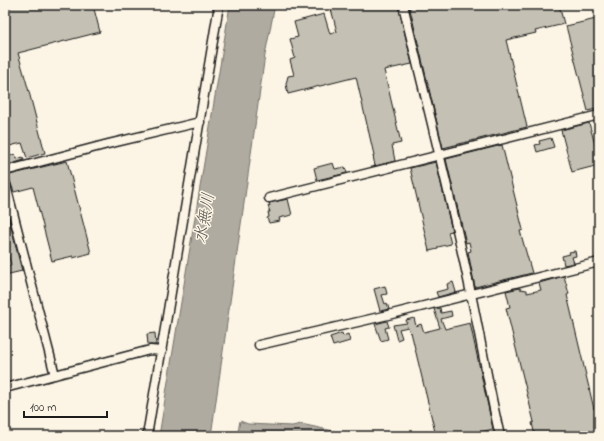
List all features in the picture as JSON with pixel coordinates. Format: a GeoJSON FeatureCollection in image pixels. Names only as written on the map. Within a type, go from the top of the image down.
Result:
{"type":"FeatureCollection","features":[{"type":"Feature","properties":{"kind":"street"},"geometry":{"type":"LineString","coordinates":[[147,436],[219,5]]}},
{"type":"Feature","properties":{"kind":"street"},"geometry":{"type":"LineString","coordinates":[[403,5],[440,156],[471,294],[500,436]]}},
{"type":"Feature","properties":{"kind":"street"},"geometry":{"type":"LineString","coordinates":[[269,198],[599,115]]}},
{"type":"Feature","properties":{"kind":"street"},"geometry":{"type":"LineString","coordinates":[[5,171],[131,138],[200,122]]}},
{"type":"Feature","properties":{"kind":"street"},"geometry":{"type":"LineString","coordinates":[[5,182],[55,375]]}},
{"type":"Feature","properties":{"kind":"street"},"geometry":{"type":"LineString","coordinates":[[259,345],[388,315],[599,262]]}},
{"type":"Feature","properties":{"kind":"street"},"geometry":{"type":"LineString","coordinates":[[5,388],[150,350],[162,351]]}},
{"type":"Feature","properties":{"kind":"water","name":"水無川"},"geometry":{"type":"Polygon","coordinates":[[[230,5],[275,5],[265,55],[211,436],[159,436],[230,5]]]}},
{"type":"Feature","properties":{"kind":"water"},"geometry":{"type":"Polygon","coordinates":[[[240,421],[248,424],[292,426],[301,424],[338,432],[342,436],[237,436],[240,421]]]}},
{"type":"Feature","properties":{"kind":"building"},"geometry":{"type":"Polygon","coordinates":[[[5,5],[93,5],[100,32],[18,53],[45,153],[27,158],[22,143],[5,147],[5,5]]]}},
{"type":"Feature","properties":{"kind":"building"},"geometry":{"type":"Polygon","coordinates":[[[296,5],[318,6],[301,11],[300,9],[295,10],[296,5]]]}},
{"type":"Feature","properties":{"kind":"building"},"geometry":{"type":"Polygon","coordinates":[[[330,5],[398,5],[412,64],[384,70],[401,143],[392,145],[395,161],[375,166],[374,155],[356,77],[288,94],[286,84],[288,76],[294,75],[290,60],[295,58],[290,39],[298,37],[294,22],[324,14],[330,34],[337,32],[330,5]]]}},
{"type":"Feature","properties":{"kind":"building"},"geometry":{"type":"Polygon","coordinates":[[[409,5],[559,5],[564,24],[535,31],[536,33],[506,40],[527,127],[443,148],[409,5]]]}},
{"type":"Feature","properties":{"kind":"building"},"geometry":{"type":"Polygon","coordinates":[[[596,19],[599,32],[599,108],[588,111],[566,26],[596,19]]]}},
{"type":"Feature","properties":{"kind":"building"},"geometry":{"type":"Polygon","coordinates":[[[589,123],[599,159],[599,165],[572,172],[561,130],[589,123]]]}},
{"type":"Feature","properties":{"kind":"building"},"geometry":{"type":"Polygon","coordinates":[[[551,138],[554,147],[537,152],[535,145],[540,144],[539,141],[551,138]]]}},
{"type":"Feature","properties":{"kind":"building"},"geometry":{"type":"Polygon","coordinates":[[[502,145],[523,230],[520,231],[532,273],[475,287],[468,252],[471,251],[469,242],[466,243],[446,159],[502,145]]]}},
{"type":"Feature","properties":{"kind":"building"},"geometry":{"type":"Polygon","coordinates":[[[15,154],[17,159],[23,157],[24,160],[8,165],[6,157],[15,154]]]}},
{"type":"Feature","properties":{"kind":"building"},"geometry":{"type":"Polygon","coordinates":[[[67,161],[91,253],[73,258],[73,256],[52,261],[33,187],[14,192],[9,178],[5,176],[67,161]]]}},
{"type":"Feature","properties":{"kind":"building"},"geometry":{"type":"Polygon","coordinates":[[[436,162],[452,231],[448,232],[451,244],[429,251],[410,168],[436,162]]]}},
{"type":"Feature","properties":{"kind":"building"},"geometry":{"type":"Polygon","coordinates":[[[333,163],[335,169],[345,167],[347,173],[317,180],[314,168],[333,163]]]}},
{"type":"Feature","properties":{"kind":"building"},"geometry":{"type":"Polygon","coordinates":[[[288,199],[292,215],[279,218],[280,221],[269,223],[267,218],[269,217],[268,212],[270,212],[268,206],[270,206],[269,203],[288,199]]]}},
{"type":"Feature","properties":{"kind":"building"},"geometry":{"type":"Polygon","coordinates":[[[5,204],[22,271],[5,275],[5,267],[11,265],[8,253],[5,254],[5,204]]]}},
{"type":"Feature","properties":{"kind":"building"},"geometry":{"type":"Polygon","coordinates":[[[575,251],[576,256],[572,257],[574,263],[564,265],[562,256],[570,254],[569,252],[575,251]]]}},
{"type":"Feature","properties":{"kind":"building"},"geometry":{"type":"Polygon","coordinates":[[[564,276],[569,294],[567,295],[594,409],[599,408],[599,436],[535,436],[532,423],[534,422],[506,308],[510,307],[506,291],[520,288],[527,290],[527,293],[541,290],[539,283],[564,276]]]}},
{"type":"Feature","properties":{"kind":"building"},"geometry":{"type":"Polygon","coordinates":[[[453,282],[456,292],[438,297],[436,292],[448,289],[447,284],[453,282]]]}},
{"type":"Feature","properties":{"kind":"building"},"geometry":{"type":"Polygon","coordinates":[[[385,286],[387,294],[382,295],[385,304],[387,303],[389,309],[380,311],[374,289],[385,286]]]}},
{"type":"Feature","properties":{"kind":"building"},"geometry":{"type":"Polygon","coordinates":[[[440,308],[441,313],[451,311],[452,316],[441,319],[445,329],[470,323],[493,429],[465,436],[436,436],[411,332],[410,333],[408,327],[399,329],[402,338],[397,340],[393,325],[407,323],[406,320],[414,318],[416,326],[421,324],[424,332],[440,328],[434,309],[440,308]]]}},
{"type":"Feature","properties":{"kind":"building"},"geometry":{"type":"Polygon","coordinates":[[[387,321],[389,327],[385,328],[388,339],[381,341],[375,324],[387,321]]]}},
{"type":"Feature","properties":{"kind":"building"},"geometry":{"type":"Polygon","coordinates":[[[155,333],[156,345],[148,345],[147,334],[155,333]]]}},
{"type":"Feature","properties":{"kind":"building"},"geometry":{"type":"Polygon","coordinates":[[[342,333],[343,336],[348,334],[350,341],[333,346],[330,337],[342,333]]]}}]}
